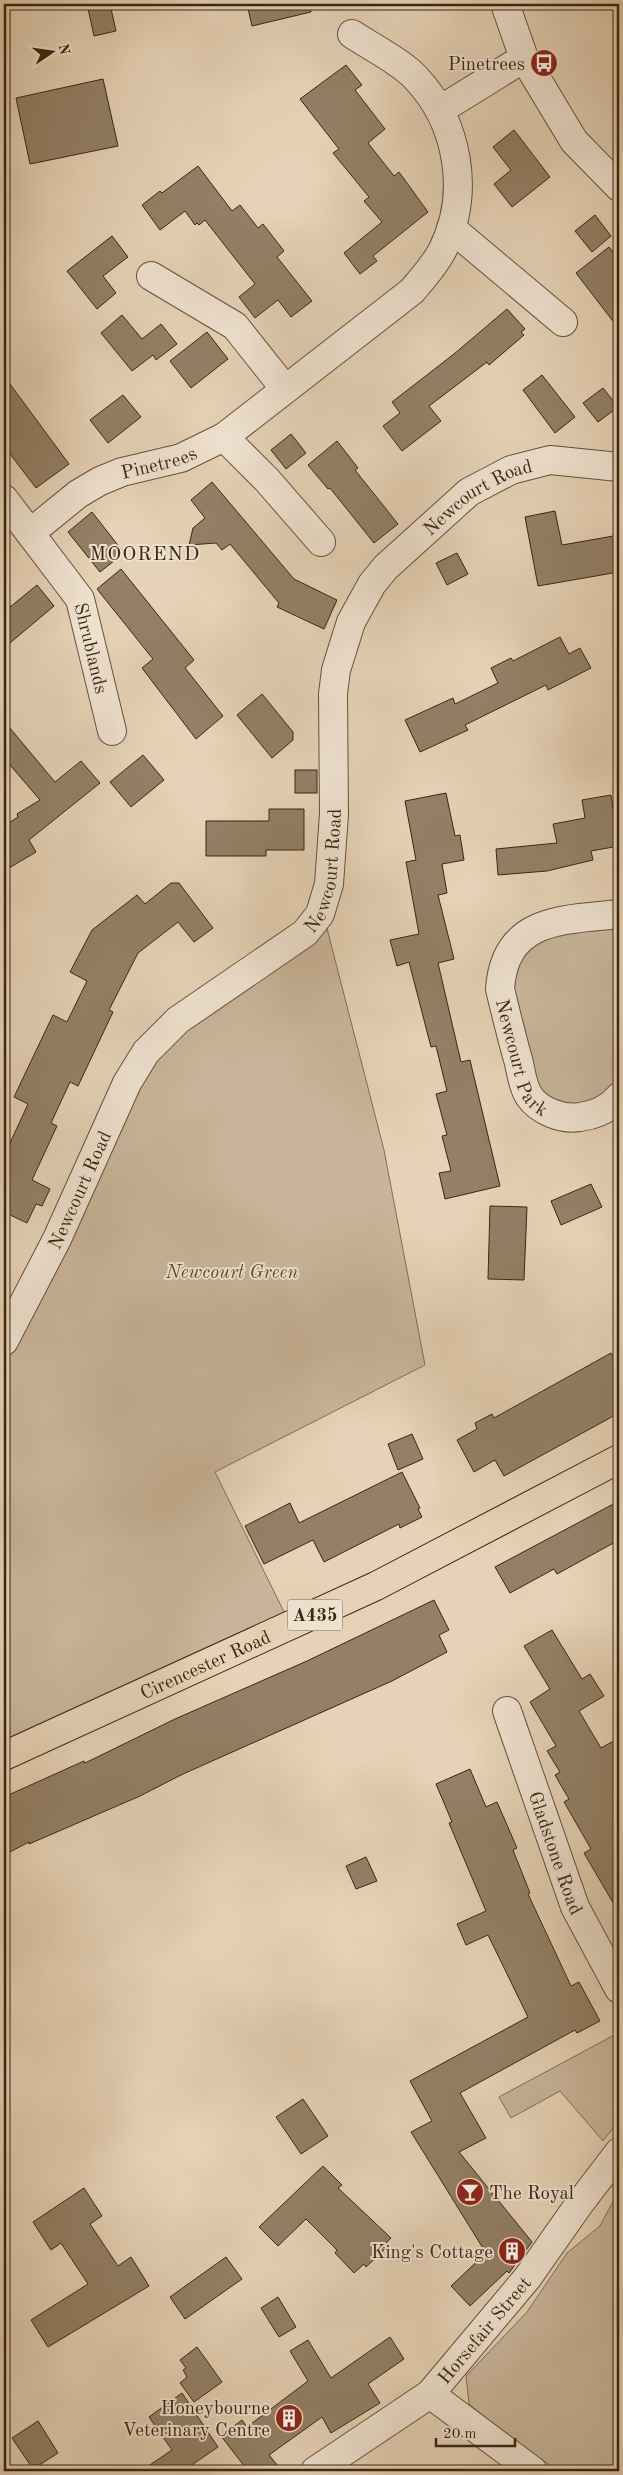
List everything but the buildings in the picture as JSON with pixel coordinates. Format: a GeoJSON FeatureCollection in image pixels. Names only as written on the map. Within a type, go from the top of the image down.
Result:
{"type":"FeatureCollection","features":[{"type":"Feature","properties":{"kind":"main road","name":"Cirencester Road"},"geometry":{"type":"LineString","coordinates":[[4,1756],[376,1586],[619,1459]]}},
{"type":"Feature","properties":{"kind":"street"},"geometry":{"type":"LineString","coordinates":[[505,4],[524,58],[574,141],[619,187]]}},
{"type":"Feature","properties":{"kind":"street","name":"Pinetrees"},"geometry":{"type":"LineString","coordinates":[[30,533],[78,494],[100,481],[122,472],[181,458],[224,437],[412,291],[442,251],[451,228],[457,195],[458,173],[455,151],[440,110],[414,75],[352,34]]}},
{"type":"Feature","properties":{"kind":"street"},"geometry":{"type":"LineString","coordinates":[[440,110],[524,58]]}},
{"type":"Feature","properties":{"kind":"street"},"geometry":{"type":"LineString","coordinates":[[451,228],[564,322]]}},
{"type":"Feature","properties":{"kind":"street"},"geometry":{"type":"LineString","coordinates":[[151,276],[235,326],[285,390]]}},
{"type":"Feature","properties":{"kind":"street"},"geometry":{"type":"LineString","coordinates":[[224,437],[268,480],[321,542]]}},
{"type":"Feature","properties":{"kind":"street","name":"Newcourt Road"},"geometry":{"type":"LineString","coordinates":[[4,1341],[57,1239],[127,1083],[146,1052],[178,1020],[305,933],[320,914],[329,884],[333,843],[333,694],[336,670],[351,622],[372,584],[386,567],[469,492],[511,470],[550,460],[619,468]]}},
{"type":"Feature","properties":{"kind":"street","name":"Shrublands"},"geometry":{"type":"LineString","coordinates":[[4,499],[80,599],[112,731]]}},
{"type":"Feature","properties":{"kind":"street","name":"Newcourt Park"},"geometry":{"type":"LineString","coordinates":[[619,914],[557,920],[538,927],[519,941],[511,952],[501,974],[500,989],[528,1095],[538,1105],[556,1114],[576,1118],[591,1116],[604,1110],[619,1097]]}},
{"type":"Feature","properties":{"kind":"street","name":"Gladstone Road"},"geometry":{"type":"LineString","coordinates":[[508,1711],[575,1907],[619,1988]]}},
{"type":"Feature","properties":{"kind":"street","name":"Horsefair Street"},"geometry":{"type":"LineString","coordinates":[[315,2471],[430,2394],[528,2277],[580,2203],[619,2152]]}},
{"type":"Feature","properties":{"kind":"street"},"geometry":{"type":"LineString","coordinates":[[430,2394],[533,2471]]}},
{"type":"Feature","properties":{"kind":"green space","name":"Newcourt Green"},"geometry":{"type":"Polygon","coordinates":[[[322,909],[384,1150],[425,1365],[215,1472],[291,1626],[4,1756],[4,1341],[127,1083],[322,909]]]}},
{"type":"Feature","properties":{"kind":"green space"},"geometry":{"type":"Polygon","coordinates":[[[619,923],[619,1080],[613,1089],[584,1106],[558,1103],[538,1087],[512,982],[514,970],[534,938],[619,923]]]}},
{"type":"Feature","properties":{"kind":"green space"},"geometry":{"type":"Polygon","coordinates":[[[618,2033],[619,2121],[603,2141],[560,2091],[511,2118],[499,2097],[618,2033]]]}},
{"type":"Feature","properties":{"kind":"green space"},"geometry":{"type":"Polygon","coordinates":[[[619,2190],[619,2471],[559,2471],[512,2440],[469,2404],[466,2376],[527,2312],[567,2253],[600,2226],[619,2190]]]}},
{"type":"Feature","properties":{"kind":"place","name":"Pinetrees"},"geometry":{"type":"Point","coordinates":[544,63]}},
{"type":"Feature","properties":{"kind":"place","name":"The Royal"},"geometry":{"type":"Point","coordinates":[470,2192]}},
{"type":"Feature","properties":{"kind":"place","name":"King's Cottage"},"geometry":{"type":"Point","coordinates":[512,2251]}},
{"type":"Feature","properties":{"kind":"place","name":"Honeybourne Veterinary Centre"},"geometry":{"type":"Point","coordinates":[289,2418]}},
{"type":"Feature","properties":{"kind":"district","name":"MOOREND"},"geometry":{"type":"Point","coordinates":[145,553]}}]}
